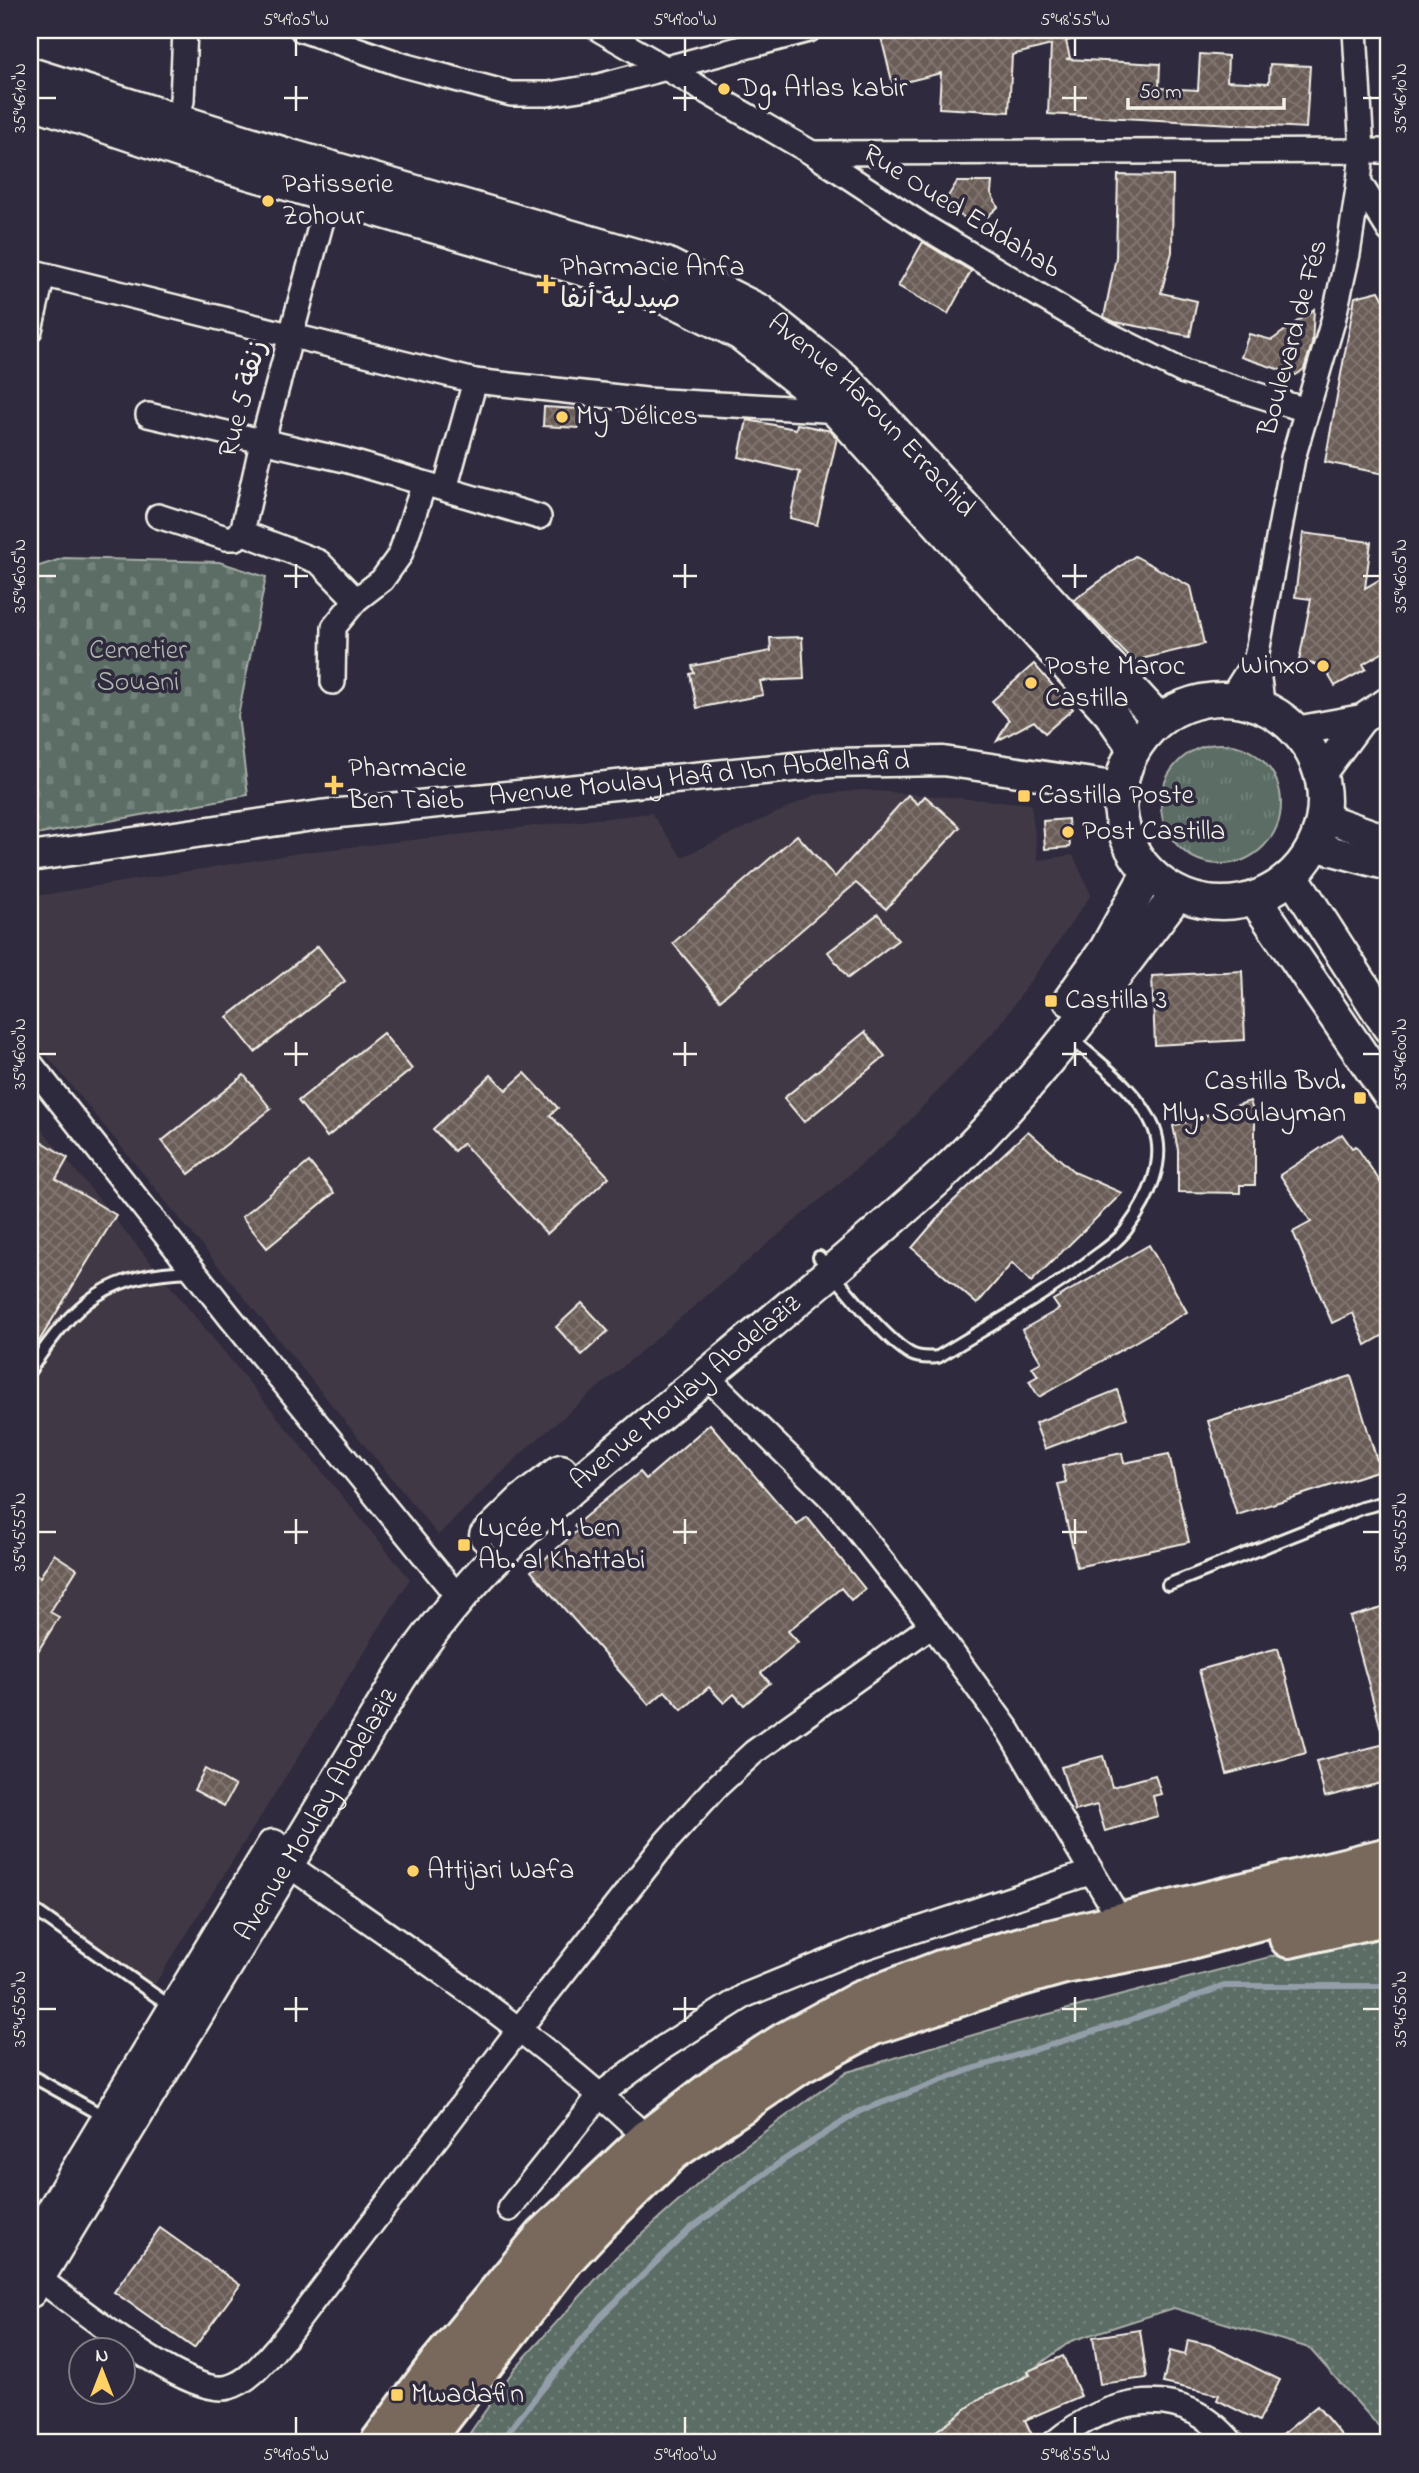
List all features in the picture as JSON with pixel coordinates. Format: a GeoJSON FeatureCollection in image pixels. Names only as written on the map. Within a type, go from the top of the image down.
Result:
{"type":"FeatureCollection","features":[{"type":"Feature","properties":{"kind":"highway"},"geometry":{"type":"LineString","coordinates":[[1170,1927],[1206,1886],[1256,1867],[1389,1831]]}},
{"type":"Feature","properties":{"kind":"highway"},"geometry":{"type":"LineString","coordinates":[[422,2443],[589,2232],[672,2151],[800,2064],[871,2026],[1389,1857]]}},
{"type":"Feature","properties":{"kind":"highway"},"geometry":{"type":"LineString","coordinates":[[380,2443],[438,2365],[544,2237],[648,2139],[724,2081],[785,2042],[860,2001],[941,1970],[1122,1923],[1170,1927],[1257,1945],[1388,1908]]}},
{"type":"Feature","properties":{"kind":"main road","name":"Avenue Haroun Errachid"},"geometry":{"type":"LineString","coordinates":[[30,74],[293,157],[666,264],[760,311],[845,379],[1160,720]]}},
{"type":"Feature","properties":{"kind":"main road","name":"Avenue Haroun Errachid"},"geometry":{"type":"LineString","coordinates":[[30,101],[218,164],[609,277],[684,305],[741,334],[838,412],[1102,704],[1134,748]]}},
{"type":"Feature","properties":{"kind":"main road"},"geometry":{"type":"LineString","coordinates":[[1230,699],[1263,708],[1296,731],[1311,751],[1321,774],[1319,832],[1292,876],[1255,899],[1228,904],[1202,902],[1177,894],[1148,873],[1130,848],[1120,818],[1120,788],[1134,748],[1160,720],[1205,700],[1230,699]]}},
{"type":"Feature","properties":{"kind":"main road","name":"Avenue Moulay Abdelaziz"},"geometry":{"type":"LineString","coordinates":[[825,1264],[1000,1087],[1083,982],[1133,904],[1148,873]]}},
{"type":"Feature","properties":{"kind":"main road"},"geometry":{"type":"LineString","coordinates":[[1292,876],[1389,1027]]}},
{"type":"Feature","properties":{"kind":"main road","name":"Avenue Moulay Abdelaziz"},"geometry":{"type":"LineString","coordinates":[[32,2272],[277,1859],[377,1698],[489,1532],[522,1501],[727,1346],[825,1264],[942,1174],[1017,1096],[1068,1035],[1177,894]]}},
{"type":"Feature","properties":{"kind":"main road"},"geometry":{"type":"LineString","coordinates":[[1255,899],[1389,1095]]}},
{"type":"Feature","properties":{"kind":"main road","name":"Avenue Moulay Abdelaziz"},"geometry":{"type":"LineString","coordinates":[[451,1590],[706,1376],[727,1346]]}},
{"type":"Feature","properties":{"kind":"main road","name":"Avenue Moulay Abdelaziz"},"geometry":{"type":"LineString","coordinates":[[32,2272],[107,2118],[173,2007],[277,1859]]}},
{"type":"Feature","properties":{"kind":"street"},"geometry":{"type":"LineString","coordinates":[[182,100],[185,30]]}},
{"type":"Feature","properties":{"kind":"street"},"geometry":{"type":"LineString","coordinates":[[302,30],[415,69],[511,94],[548,94],[598,86],[666,71],[809,30]]}},
{"type":"Feature","properties":{"kind":"street","name":"Rue Oued Eddahab"},"geometry":{"type":"LineString","coordinates":[[600,30],[666,71],[812,153],[925,227],[1082,321],[1184,372],[1306,410]]}},
{"type":"Feature","properties":{"kind":"street","name":"Boulevard de Fés"},"geometry":{"type":"LineString","coordinates":[[1263,708],[1256,659],[1293,458],[1336,308],[1359,182],[1362,152],[1355,30]]}},
{"type":"Feature","properties":{"kind":"street"},"geometry":{"type":"LineString","coordinates":[[812,153],[1389,151]]}},
{"type":"Feature","properties":{"kind":"street"},"geometry":{"type":"LineString","coordinates":[[1359,182],[1389,230]]}},
{"type":"Feature","properties":{"kind":"street","name":"Rue 5 زنقة"},"geometry":{"type":"LineString","coordinates":[[241,532],[262,443],[329,194]]}},
{"type":"Feature","properties":{"kind":"street"},"geometry":{"type":"LineString","coordinates":[[30,331],[36,273],[475,380],[646,400],[838,412],[872,407]]}},
{"type":"Feature","properties":{"kind":"street"},"geometry":{"type":"LineString","coordinates":[[333,682],[334,628],[356,600],[382,580],[400,555],[435,487],[475,380]]}},
{"type":"Feature","properties":{"kind":"street"},"geometry":{"type":"LineString","coordinates":[[148,415],[345,460],[539,517]]}},
{"type":"Feature","properties":{"kind":"street"},"geometry":{"type":"LineString","coordinates":[[158,516],[226,538],[236,538],[241,532],[319,562],[356,600]]}},
{"type":"Feature","properties":{"kind":"street","name":"Boulevard de Fés"},"geometry":{"type":"LineString","coordinates":[[1230,699],[1256,659]]}},
{"type":"Feature","properties":{"kind":"street"},"geometry":{"type":"LineString","coordinates":[[1321,774],[1362,719],[1389,701]]}},
{"type":"Feature","properties":{"kind":"street"},"geometry":{"type":"LineString","coordinates":[[1296,731],[1362,719]]}},
{"type":"Feature","properties":{"kind":"street","name":"Avenue Moulay Hafid Ibn Abdelhafid"},"geometry":{"type":"LineString","coordinates":[[30,857],[320,815],[834,763],[943,761],[1120,788]]}},
{"type":"Feature","properties":{"kind":"street"},"geometry":{"type":"LineString","coordinates":[[1319,832],[1389,840]]}},
{"type":"Feature","properties":{"kind":"street"},"geometry":{"type":"LineString","coordinates":[[1319,832],[1389,866]]}},
{"type":"Feature","properties":{"kind":"street"},"geometry":{"type":"LineString","coordinates":[[30,1063],[451,1590]]}},
{"type":"Feature","properties":{"kind":"street"},"geometry":{"type":"LineString","coordinates":[[706,1376],[838,1505],[932,1625],[1009,1731],[1122,1923]]}},
{"type":"Feature","properties":{"kind":"street"},"geometry":{"type":"LineString","coordinates":[[32,2272],[175,2373],[215,2389],[230,2387],[242,2381],[285,2338],[520,2028],[666,1842],[715,1788],[754,1752],[932,1625]]}},
{"type":"Feature","properties":{"kind":"street"},"geometry":{"type":"LineString","coordinates":[[277,1859],[520,2028],[601,2094],[648,2139]]}},
{"type":"Feature","properties":{"kind":"street"},"geometry":{"type":"LineString","coordinates":[[509,2209],[601,2094],[664,2047],[746,1995],[856,1950],[1093,1872]]}},
{"type":"Feature","properties":{"kind":"street"},"geometry":{"type":"LineString","coordinates":[[1055,2443],[1077,2424],[1097,2413],[1147,2401],[1185,2407],[1232,2443]]}},
{"type":"Feature","properties":{"kind":"lane"},"geometry":{"type":"LineString","coordinates":[[825,1264],[874,1321],[911,1354],[938,1357],[1077,1271],[1128,1228],[1159,1162],[1154,1129],[1148,1116],[1113,1074],[1068,1035]]}},
{"type":"Feature","properties":{"kind":"lane"},"geometry":{"type":"LineString","coordinates":[[30,1370],[58,1328],[120,1280],[159,1272],[195,1271]]}},
{"type":"Feature","properties":{"kind":"lane"},"geometry":{"type":"LineString","coordinates":[[1168,1585],[1362,1508],[1389,1501]]}},
{"type":"Feature","properties":{"kind":"lane"},"geometry":{"type":"LineString","coordinates":[[30,1907],[173,2007]]}},
{"type":"Feature","properties":{"kind":"lane"},"geometry":{"type":"LineString","coordinates":[[30,2075],[107,2118]]}},
{"type":"Feature","properties":{"kind":"shaded area"},"geometry":{"type":"Polygon","coordinates":[[[863,790],[1031,804],[1038,860],[1073,855],[1091,895],[999,1026],[896,1135],[527,1448],[438,1535],[30,1035],[30,897],[306,852],[651,813],[682,857],[815,795],[863,790]]]}},
{"type":"Feature","properties":{"kind":"shaded area"},"geometry":{"type":"Polygon","coordinates":[[[30,1115],[410,1579],[150,1992],[30,1906],[30,1115]]]}},
{"type":"Feature","properties":{"kind":"green space","name":"Cemetier Souani"},"geometry":{"type":"Polygon","coordinates":[[[64,558],[219,562],[266,577],[238,716],[248,795],[30,836],[30,569],[64,558]]]}},
{"type":"Feature","properties":{"kind":"green space"},"geometry":{"type":"Polygon","coordinates":[[[1221,744],[1244,749],[1263,762],[1276,781],[1281,804],[1276,827],[1263,846],[1244,859],[1221,864],[1198,859],[1179,846],[1166,827],[1161,804],[1166,781],[1179,762],[1198,749],[1221,744]]]}},
{"type":"Feature","properties":{"kind":"green space"},"geometry":{"type":"Polygon","coordinates":[[[1389,1926],[1389,2438],[1309,2348],[1174,2308],[1071,2341],[935,2443],[463,2443],[515,2368],[616,2257],[724,2161],[847,2072],[1014,2023],[1389,1926]]]}},
{"type":"Feature","properties":{"kind":"building"},"geometry":{"type":"Polygon","coordinates":[[[910,30],[1087,30],[1088,36],[1066,41],[1070,58],[1066,59],[1160,64],[1159,88],[1198,90],[1200,54],[1228,56],[1227,81],[1269,83],[1270,64],[1310,66],[1306,128],[1048,114],[1051,45],[1012,55],[1009,112],[939,108],[941,73],[893,85],[881,37],[910,30]]]}},
{"type":"Feature","properties":{"kind":"building"},"geometry":{"type":"Polygon","coordinates":[[[1118,175],[1173,176],[1172,252],[1161,293],[1197,301],[1190,336],[1115,322],[1104,317],[1116,257],[1118,175]]]}},
{"type":"Feature","properties":{"kind":"building"},"geometry":{"type":"Polygon","coordinates":[[[957,182],[992,182],[991,193],[998,207],[986,218],[983,227],[952,211],[947,198],[957,182]]]}},
{"type":"Feature","properties":{"kind":"building"},"geometry":{"type":"Polygon","coordinates":[[[923,242],[971,271],[948,314],[898,286],[923,242]]]}},
{"type":"Feature","properties":{"kind":"building"},"geometry":{"type":"Polygon","coordinates":[[[1379,291],[1389,309],[1389,475],[1325,462],[1355,297],[1379,291]]]}},
{"type":"Feature","properties":{"kind":"building"},"geometry":{"type":"Polygon","coordinates":[[[1314,309],[1312,344],[1304,369],[1296,375],[1241,357],[1249,334],[1272,340],[1314,309]]]}},
{"type":"Feature","properties":{"kind":"building","name":"My Délices"},"geometry":{"type":"Polygon","coordinates":[[[544,407],[580,409],[579,428],[543,426],[544,407]]]}},
{"type":"Feature","properties":{"kind":"building"},"geometry":{"type":"Polygon","coordinates":[[[747,420],[796,429],[797,424],[831,431],[837,438],[817,525],[790,518],[800,472],[739,457],[747,420]]]}},
{"type":"Feature","properties":{"kind":"building"},"geometry":{"type":"Polygon","coordinates":[[[1303,533],[1371,542],[1365,588],[1389,574],[1389,649],[1363,664],[1366,669],[1335,686],[1323,666],[1299,661],[1311,599],[1295,597],[1303,533]]]}},
{"type":"Feature","properties":{"kind":"building"},"geometry":{"type":"Polygon","coordinates":[[[1135,556],[1191,587],[1204,644],[1133,661],[1074,600],[1135,556]]]}},
{"type":"Feature","properties":{"kind":"building"},"geometry":{"type":"Polygon","coordinates":[[[802,637],[804,679],[760,681],[763,695],[697,708],[690,674],[694,673],[692,666],[771,651],[770,638],[802,637]]]}},
{"type":"Feature","properties":{"kind":"building","name":"Poste Maroc Castilla"},"geometry":{"type":"Polygon","coordinates":[[[1034,664],[1073,709],[1045,733],[1034,721],[997,741],[1009,720],[992,701],[1034,664]]]}},
{"type":"Feature","properties":{"kind":"building"},"geometry":{"type":"Polygon","coordinates":[[[908,795],[918,804],[925,796],[960,827],[886,909],[856,883],[720,1000],[673,943],[797,835],[835,877],[908,795]]]}},
{"type":"Feature","properties":{"kind":"building"},"geometry":{"type":"Polygon","coordinates":[[[1068,819],[1070,847],[1045,849],[1043,821],[1068,819]]]}},
{"type":"Feature","properties":{"kind":"building"},"geometry":{"type":"Polygon","coordinates":[[[878,914],[898,940],[848,978],[828,952],[878,914]]]}},
{"type":"Feature","properties":{"kind":"building"},"geometry":{"type":"Polygon","coordinates":[[[318,946],[345,981],[255,1052],[227,1017],[318,946]]]}},
{"type":"Feature","properties":{"kind":"building"},"geometry":{"type":"Polygon","coordinates":[[[1242,971],[1245,1040],[1155,1045],[1152,976],[1242,971]]]}},
{"type":"Feature","properties":{"kind":"building"},"geometry":{"type":"Polygon","coordinates":[[[865,1032],[885,1056],[804,1122],[784,1098],[865,1032]]]}},
{"type":"Feature","properties":{"kind":"building"},"geometry":{"type":"Polygon","coordinates":[[[383,1033],[412,1069],[327,1137],[298,1101],[383,1033]]]}},
{"type":"Feature","properties":{"kind":"building"},"geometry":{"type":"Polygon","coordinates":[[[525,1073],[558,1108],[550,1115],[609,1177],[547,1234],[463,1143],[454,1151],[433,1129],[491,1075],[506,1090],[525,1073]]]}},
{"type":"Feature","properties":{"kind":"building"},"geometry":{"type":"Polygon","coordinates":[[[244,1075],[271,1109],[189,1174],[162,1141],[244,1075]]]}},
{"type":"Feature","properties":{"kind":"building"},"geometry":{"type":"Polygon","coordinates":[[[1250,1101],[1255,1118],[1255,1185],[1240,1185],[1240,1193],[1178,1192],[1178,1150],[1173,1126],[1250,1101]]]}},
{"type":"Feature","properties":{"kind":"building"},"geometry":{"type":"Polygon","coordinates":[[[1028,1131],[1074,1172],[1122,1193],[1031,1282],[1012,1263],[977,1304],[912,1248],[948,1206],[1028,1131]]]}},
{"type":"Feature","properties":{"kind":"building"},"geometry":{"type":"Polygon","coordinates":[[[30,1134],[68,1158],[56,1179],[116,1215],[30,1356],[30,1134]]]}},
{"type":"Feature","properties":{"kind":"building"},"geometry":{"type":"Polygon","coordinates":[[[1342,1134],[1352,1148],[1356,1146],[1383,1186],[1389,1183],[1389,1332],[1366,1345],[1353,1313],[1332,1323],[1293,1232],[1311,1222],[1280,1175],[1342,1134]]]}},
{"type":"Feature","properties":{"kind":"building"},"geometry":{"type":"Polygon","coordinates":[[[309,1162],[334,1193],[267,1248],[242,1217],[309,1162]]]}},
{"type":"Feature","properties":{"kind":"building"},"geometry":{"type":"Polygon","coordinates":[[[1149,1245],[1187,1312],[1039,1397],[1029,1381],[1038,1376],[1032,1367],[1041,1362],[1022,1330],[1059,1309],[1053,1300],[1149,1245]]]}},
{"type":"Feature","properties":{"kind":"building"},"geometry":{"type":"Polygon","coordinates":[[[582,1303],[608,1331],[582,1355],[556,1327],[582,1303]]]}},
{"type":"Feature","properties":{"kind":"building"},"geometry":{"type":"Polygon","coordinates":[[[1351,1376],[1380,1470],[1237,1515],[1208,1421],[1351,1376]]]}},
{"type":"Feature","properties":{"kind":"building"},"geometry":{"type":"Polygon","coordinates":[[[1117,1390],[1127,1418],[1045,1449],[1035,1423],[1117,1390]]]}},
{"type":"Feature","properties":{"kind":"building"},"geometry":{"type":"Polygon","coordinates":[[[710,1424],[797,1525],[807,1517],[865,1589],[851,1600],[841,1588],[788,1631],[798,1642],[761,1673],[770,1683],[744,1705],[734,1694],[724,1703],[709,1687],[682,1710],[665,1691],[649,1705],[531,1571],[578,1530],[574,1526],[599,1505],[640,1472],[646,1479],[710,1424]]]}},
{"type":"Feature","properties":{"kind":"building"},"geometry":{"type":"Polygon","coordinates":[[[1122,1453],[1124,1463],[1169,1454],[1189,1542],[1077,1567],[1058,1484],[1066,1482],[1062,1466],[1122,1453]]]}},
{"type":"Feature","properties":{"kind":"building"},"geometry":{"type":"Polygon","coordinates":[[[54,1554],[77,1569],[50,1612],[59,1617],[30,1664],[30,1570],[40,1577],[54,1554]]]}},
{"type":"Feature","properties":{"kind":"building"},"geometry":{"type":"Polygon","coordinates":[[[1389,1606],[1389,1740],[1384,1740],[1350,1617],[1389,1606]]]}},
{"type":"Feature","properties":{"kind":"building"},"geometry":{"type":"Polygon","coordinates":[[[1278,1648],[1306,1753],[1227,1774],[1199,1670],[1278,1648]]]}},
{"type":"Feature","properties":{"kind":"building"},"geometry":{"type":"Polygon","coordinates":[[[1389,1743],[1389,1781],[1325,1797],[1316,1761],[1389,1743]]]}},
{"type":"Feature","properties":{"kind":"building"},"geometry":{"type":"Polygon","coordinates":[[[1103,1756],[1112,1787],[1155,1775],[1161,1794],[1153,1796],[1158,1816],[1105,1831],[1097,1805],[1075,1811],[1061,1767],[1103,1756]]]}},
{"type":"Feature","properties":{"kind":"building"},"geometry":{"type":"Polygon","coordinates":[[[205,1769],[235,1786],[224,1806],[194,1790],[205,1769]]]}},
{"type":"Feature","properties":{"kind":"building"},"geometry":{"type":"Polygon","coordinates":[[[160,2228],[240,2285],[194,2348],[114,2292],[160,2228]]]}},
{"type":"Feature","properties":{"kind":"building"},"geometry":{"type":"Polygon","coordinates":[[[1140,2330],[1147,2378],[1100,2384],[1093,2337],[1140,2330]]]}},
{"type":"Feature","properties":{"kind":"building"},"geometry":{"type":"Polygon","coordinates":[[[1188,2340],[1210,2345],[1280,2380],[1259,2421],[1217,2400],[1219,2395],[1163,2383],[1170,2351],[1185,2355],[1188,2340]]]}},
{"type":"Feature","properties":{"kind":"building"},"geometry":{"type":"Polygon","coordinates":[[[1063,2356],[1081,2396],[1025,2420],[1032,2435],[1014,2443],[920,2443],[982,2397],[1030,2375],[1028,2371],[1063,2356]]]}},
{"type":"Feature","properties":{"kind":"building"},"geometry":{"type":"Polygon","coordinates":[[[1317,2406],[1348,2443],[1272,2443],[1317,2406]]]}},
{"type":"Feature","properties":{"kind":"waterway"},"geometry":{"type":"LineString","coordinates":[[499,2443],[601,2316],[690,2229],[782,2161],[860,2111],[969,2070],[1124,2022],[1224,1986],[1389,1986]]}},
{"type":"Feature","properties":{"kind":"place","name":"Dg. Atlas kabir"},"geometry":{"type":"Point","coordinates":[724,89]}},
{"type":"Feature","properties":{"kind":"place","name":"Patisserie Zohour"},"geometry":{"type":"Point","coordinates":[268,201]}},
{"type":"Feature","properties":{"kind":"place","name":"Pharmacie Anfa صيدلية أنفا"},"geometry":{"type":"Point","coordinates":[546,284]}},
{"type":"Feature","properties":{"kind":"place","name":"My Délices"},"geometry":{"type":"Point","coordinates":[562,417]}},
{"type":"Feature","properties":{"kind":"place","name":"Winxo"},"geometry":{"type":"Point","coordinates":[1323,666]}},
{"type":"Feature","properties":{"kind":"place","name":"Poste Maroc Castilla"},"geometry":{"type":"Point","coordinates":[1031,683]}},
{"type":"Feature","properties":{"kind":"place","name":"Pharmacie Ben Taieb"},"geometry":{"type":"Point","coordinates":[334,785]}},
{"type":"Feature","properties":{"kind":"place","name":"Castilla Poste"},"geometry":{"type":"Point","coordinates":[1024,796]}},
{"type":"Feature","properties":{"kind":"place","name":"Post Castilla"},"geometry":{"type":"Point","coordinates":[1068,832]}},
{"type":"Feature","properties":{"kind":"place","name":"Castilla 3"},"geometry":{"type":"Point","coordinates":[1051,1001]}},
{"type":"Feature","properties":{"kind":"place","name":"Castilla Bvd. Mly. Soulayman"},"geometry":{"type":"Point","coordinates":[1360,1098]}},
{"type":"Feature","properties":{"kind":"place","name":"Lycée M. ben Ab. al Khattabi"},"geometry":{"type":"Point","coordinates":[464,1545]}},
{"type":"Feature","properties":{"kind":"place","name":"Attijari Wafa"},"geometry":{"type":"Point","coordinates":[413,1871]}},
{"type":"Feature","properties":{"kind":"place","name":"Mwadafin"},"geometry":{"type":"Point","coordinates":[397,2395]}}]}
